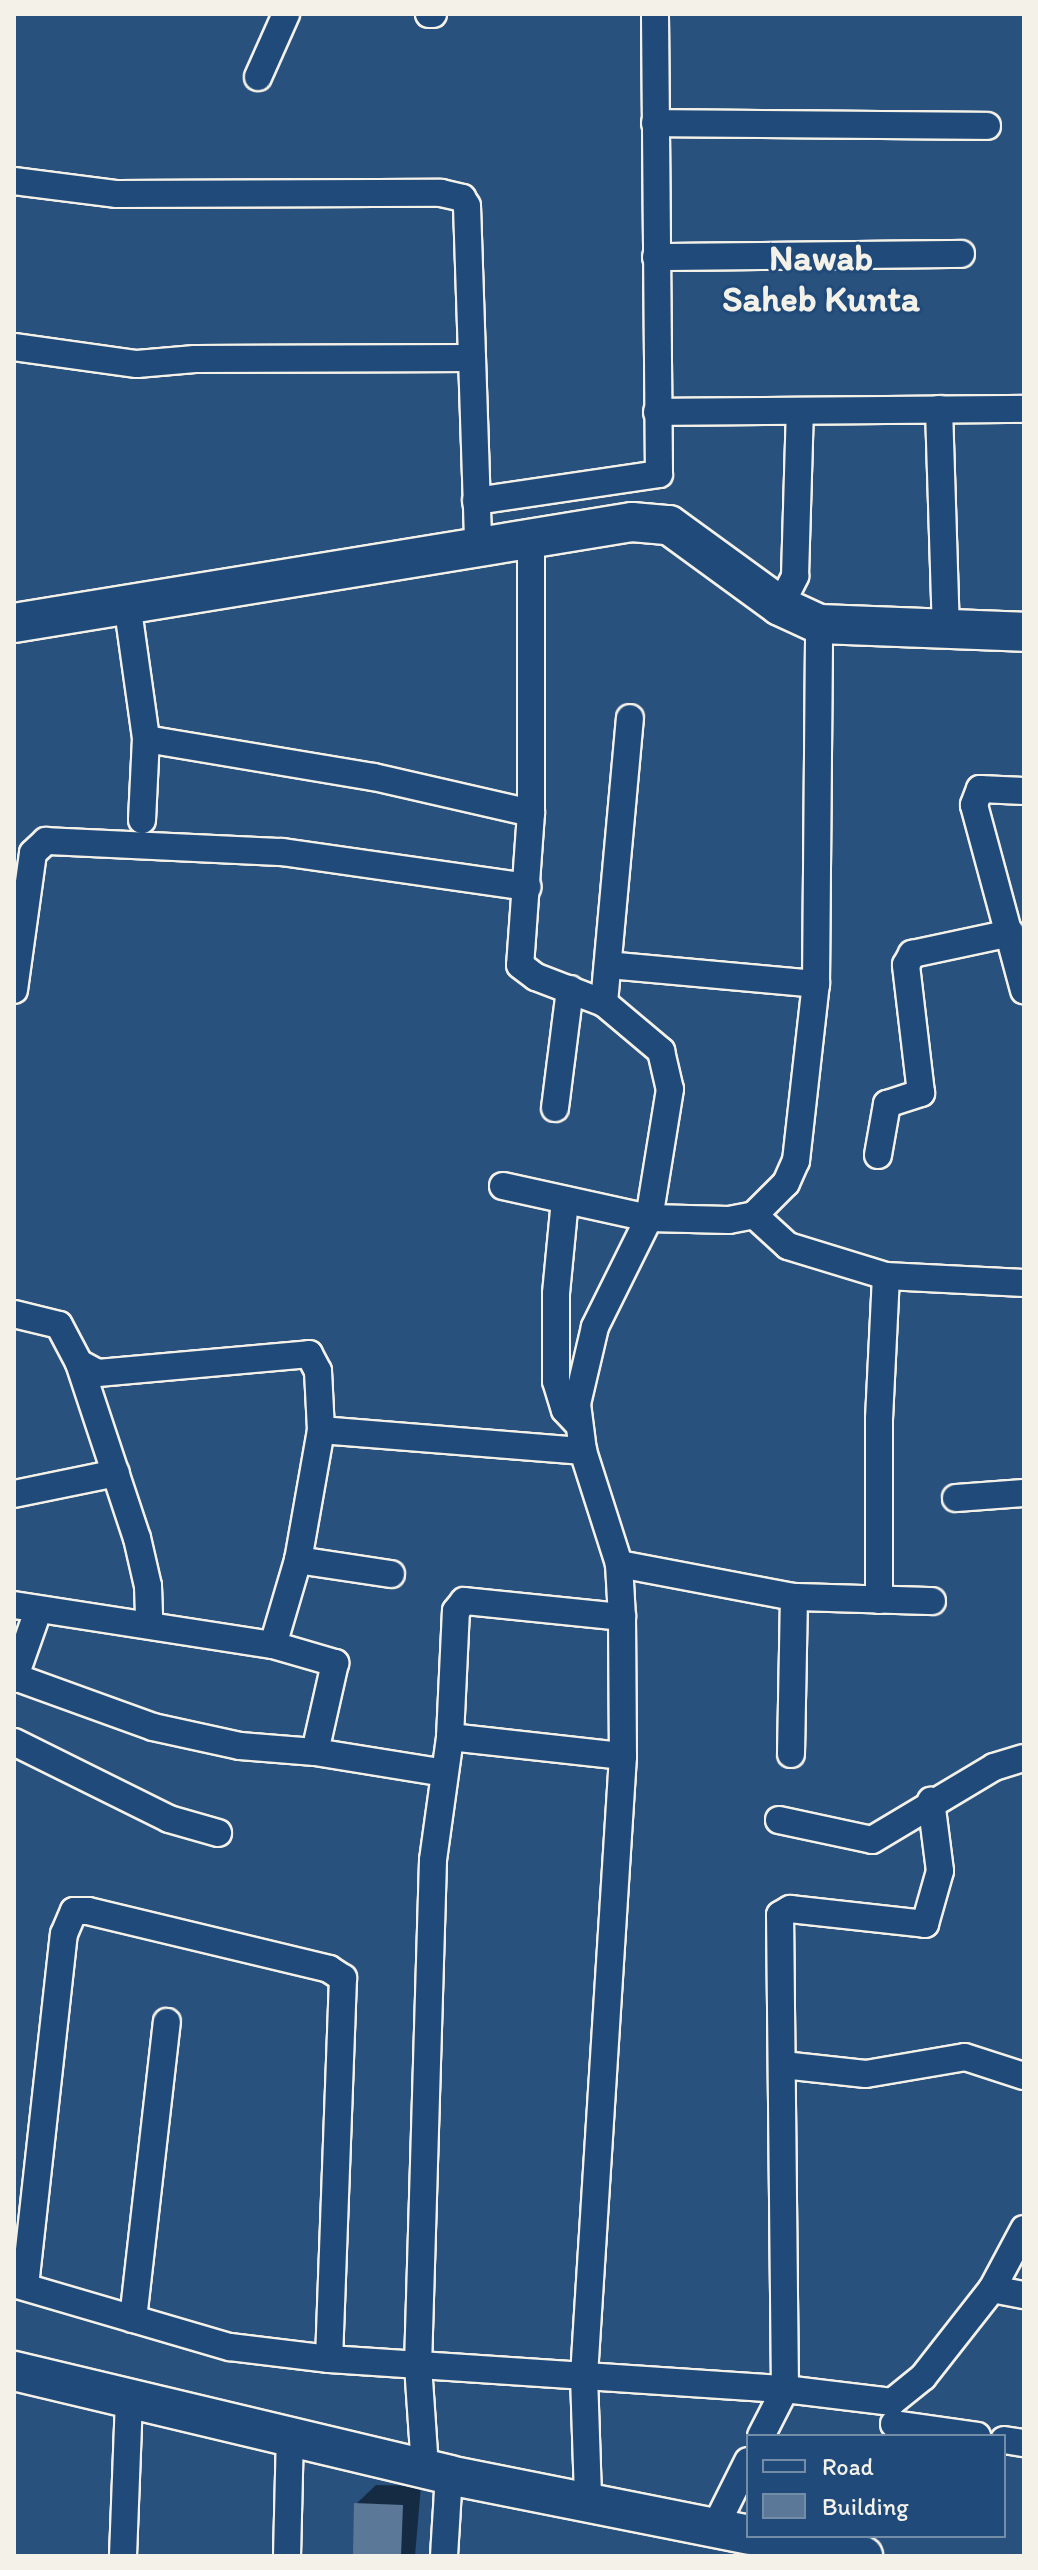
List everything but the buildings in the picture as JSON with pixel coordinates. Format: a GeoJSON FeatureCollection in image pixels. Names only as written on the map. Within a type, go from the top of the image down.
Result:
{"type":"FeatureCollection","features":[{"type":"Feature","properties":{"kind":"street"},"geometry":{"type":"LineString","coordinates":[[258,77],[286,14]]}},
{"type":"Feature","properties":{"kind":"street"},"geometry":{"type":"LineString","coordinates":[[476,501],[654,477],[659,468],[655,14]]}},
{"type":"Feature","properties":{"kind":"street"},"geometry":{"type":"LineString","coordinates":[[655,123],[987,126]]}},
{"type":"Feature","properties":{"kind":"street"},"geometry":{"type":"LineString","coordinates":[[14,181],[117,194],[454,194],[467,206],[478,545]]}},
{"type":"Feature","properties":{"kind":"street"},"geometry":{"type":"LineString","coordinates":[[656,257],[961,254]]}},
{"type":"Feature","properties":{"kind":"street"},"geometry":{"type":"LineString","coordinates":[[14,347],[137,364],[195,359],[472,358]]}},
{"type":"Feature","properties":{"kind":"street"},"geometry":{"type":"LineString","coordinates":[[939,409],[946,629]]}},
{"type":"Feature","properties":{"kind":"street"},"geometry":{"type":"LineString","coordinates":[[657,412],[1024,409]]}},
{"type":"Feature","properties":{"kind":"street"},"geometry":{"type":"LineString","coordinates":[[780,606],[795,576],[800,411]]}},
{"type":"Feature","properties":{"kind":"street"},"geometry":{"type":"LineString","coordinates":[[14,623],[632,522],[669,525],[780,606],[819,624],[1024,632]]}},
{"type":"Feature","properties":{"kind":"street"},"geometry":{"type":"LineString","coordinates":[[531,537],[531,813],[520,965],[604,1003],[661,1051],[670,1089],[649,1218],[595,1327],[577,1404],[582,1438],[619,1564],[622,1617],[623,1756],[584,2376],[588,2499]]}},
{"type":"Feature","properties":{"kind":"street"},"geometry":{"type":"LineString","coordinates":[[127,603],[146,739],[142,820]]}},
{"type":"Feature","properties":{"kind":"street"},"geometry":{"type":"LineString","coordinates":[[503,1186],[649,1218],[729,1220],[754,1215],[786,1183],[796,1161],[816,984],[819,624]]}},
{"type":"Feature","properties":{"kind":"street"},"geometry":{"type":"LineString","coordinates":[[604,1003],[630,718]]}},
{"type":"Feature","properties":{"kind":"street"},"geometry":{"type":"LineString","coordinates":[[146,739],[374,777],[531,813]]}},
{"type":"Feature","properties":{"kind":"street"},"geometry":{"type":"LineString","coordinates":[[1024,791],[990,787],[974,797],[1024,990]]}},
{"type":"Feature","properties":{"kind":"street"},"geometry":{"type":"LineString","coordinates":[[14,990],[16,954],[33,853],[46,841],[282,852],[528,887]]}},
{"type":"Feature","properties":{"kind":"street"},"geometry":{"type":"LineString","coordinates":[[878,1155],[887,1104],[921,1093],[906,965],[912,954],[1011,933]]}},
{"type":"Feature","properties":{"kind":"street"},"geometry":{"type":"LineString","coordinates":[[608,965],[816,984]]}},
{"type":"Feature","properties":{"kind":"street"},"geometry":{"type":"LineString","coordinates":[[555,1108],[570,989]]}},
{"type":"Feature","properties":{"kind":"street"},"geometry":{"type":"LineString","coordinates":[[565,1200],[556,1294],[556,1381],[565,1410],[582,1438]]}},
{"type":"Feature","properties":{"kind":"street"},"geometry":{"type":"LineString","coordinates":[[754,1215],[788,1246],[886,1276],[1024,1283]]}},
{"type":"Feature","properties":{"kind":"street"},"geometry":{"type":"LineString","coordinates":[[879,1600],[879,1419],[886,1276]]}},
{"type":"Feature","properties":{"kind":"street"},"geometry":{"type":"LineString","coordinates":[[14,1314],[59,1325],[79,1363],[116,1473],[148,1586],[149,1623]]}},
{"type":"Feature","properties":{"kind":"street"},"geometry":{"type":"LineString","coordinates":[[79,1363],[107,1373],[309,1354],[318,1371],[321,1430],[298,1560],[273,1645]]}},
{"type":"Feature","properties":{"kind":"street"},"geometry":{"type":"LineString","coordinates":[[321,1430],[582,1438]]}},
{"type":"Feature","properties":{"kind":"street"},"geometry":{"type":"LineString","coordinates":[[14,1494],[116,1473]]}},
{"type":"Feature","properties":{"kind":"street"},"geometry":{"type":"LineString","coordinates":[[956,1498],[1024,1493]]}},
{"type":"Feature","properties":{"kind":"street"},"geometry":{"type":"LineString","coordinates":[[298,1560],[391,1574]]}},
{"type":"Feature","properties":{"kind":"street"},"geometry":{"type":"LineString","coordinates":[[619,1564],[794,1597],[932,1601]]}},
{"type":"Feature","properties":{"kind":"street"},"geometry":{"type":"LineString","coordinates":[[791,1754],[794,1597]]}},
{"type":"Feature","properties":{"kind":"street"},"geometry":{"type":"LineString","coordinates":[[444,2556],[437,2471],[418,2366],[433,1860],[450,1737],[458,1604],[622,1617]]}},
{"type":"Feature","properties":{"kind":"street"},"geometry":{"type":"LineString","coordinates":[[315,1752],[335,1663],[273,1645],[149,1623],[26,1608],[14,1678],[153,1727],[240,1746],[315,1752],[444,1773]]}},
{"type":"Feature","properties":{"kind":"street"},"geometry":{"type":"LineString","coordinates":[[450,1737],[623,1756]]}},
{"type":"Feature","properties":{"kind":"street"},"geometry":{"type":"LineString","coordinates":[[14,1742],[169,1819],[218,1833]]}},
{"type":"Feature","properties":{"kind":"street"},"geometry":{"type":"LineString","coordinates":[[779,1820],[872,1840],[931,1801],[994,1767],[1024,1758]]}},
{"type":"Feature","properties":{"kind":"street"},"geometry":{"type":"LineString","coordinates":[[762,2434],[785,2389],[782,1910],[925,1924],[940,1871],[931,1801]]}},
{"type":"Feature","properties":{"kind":"street"},"geometry":{"type":"LineString","coordinates":[[329,2359],[343,1978],[329,1969],[88,1911],[74,1911],[64,1934],[20,2285],[230,2347],[329,2359],[418,2366],[785,2389],[892,2402],[923,2377],[992,2289],[1024,2229]]}},
{"type":"Feature","properties":{"kind":"street"},"geometry":{"type":"LineString","coordinates":[[133,2319],[167,2022]]}},
{"type":"Feature","properties":{"kind":"street"},"geometry":{"type":"LineString","coordinates":[[783,2065],[866,2074],[965,2057],[982,2058],[1024,2076]]}},
{"type":"Feature","properties":{"kind":"street"},"geometry":{"type":"LineString","coordinates":[[992,2289],[1024,2295]]}},
{"type":"Feature","properties":{"kind":"street"},"geometry":{"type":"LineString","coordinates":[[14,2371],[129,2402],[290,2435],[437,2471],[588,2499],[731,2532],[746,2469]]}},
{"type":"Feature","properties":{"kind":"street"},"geometry":{"type":"LineString","coordinates":[[123,2556],[129,2402]]}},
{"type":"Feature","properties":{"kind":"street"},"geometry":{"type":"LineString","coordinates":[[894,2424],[963,2434]]}},
{"type":"Feature","properties":{"kind":"street"},"geometry":{"type":"LineString","coordinates":[[287,2556],[290,2435]]}},
{"type":"Feature","properties":{"kind":"street"},"geometry":{"type":"LineString","coordinates":[[765,2538],[863,2556]]}},
{"type":"Feature","properties":{"kind":"district","name":"Nawab Saheb Kunta"},"geometry":{"type":"Point","coordinates":[821,278]}}]}
